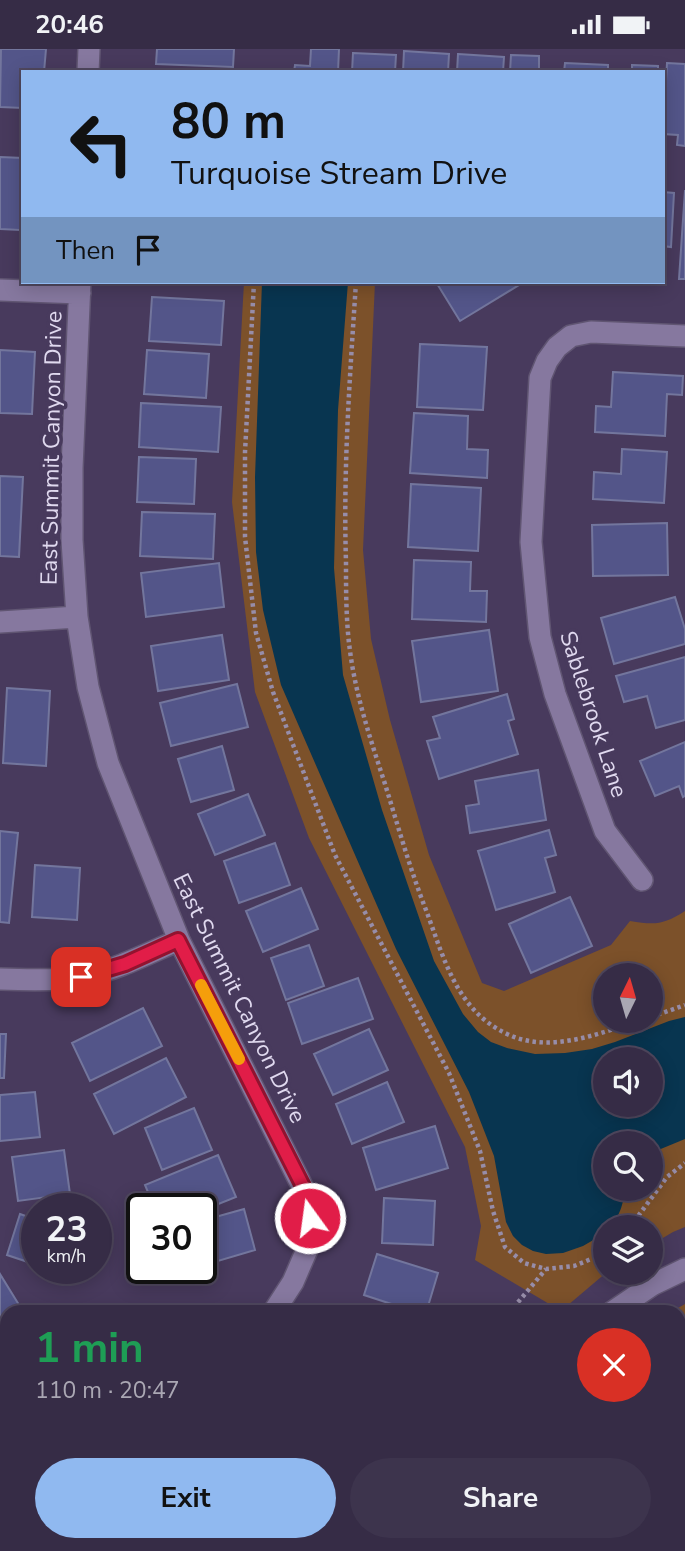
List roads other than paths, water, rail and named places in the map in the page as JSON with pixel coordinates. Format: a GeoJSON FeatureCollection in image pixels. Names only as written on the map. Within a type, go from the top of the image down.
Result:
{"type":"FeatureCollection","features":[{"type":"Feature","properties":{"kind":"street"},"geometry":{"type":"LineString","coordinates":[[88,70],[89,49]]}},
{"type":"Feature","properties":{"kind":"street"},"geometry":{"type":"LineString","coordinates":[[0,290],[80,287]]}},
{"type":"Feature","properties":{"kind":"street","name":"East Summit Canyon Drive"},"geometry":{"type":"LineString","coordinates":[[80,287],[72,468],[72,540],[77,617],[88,687],[108,763],[178,940],[309,1198],[312,1238],[293,1282],[278,1305]]}},
{"type":"Feature","properties":{"kind":"street","name":"Sablebrook Lane"},"geometry":{"type":"LineString","coordinates":[[642,880],[605,831],[555,694],[540,637],[531,542],[540,378],[557,347],[571,335],[591,332],[685,336]]}},
{"type":"Feature","properties":{"kind":"street"},"geometry":{"type":"LineString","coordinates":[[0,622],[77,617]]}},
{"type":"Feature","properties":{"kind":"street"},"geometry":{"type":"LineString","coordinates":[[0,979],[81,977],[125,964],[178,940]]}},
{"type":"Feature","properties":{"kind":"street"},"geometry":{"type":"LineString","coordinates":[[623,1305],[652,1285],[685,1269]]}},
{"type":"Feature","properties":{"kind":"water"},"geometry":{"type":"Polygon","coordinates":[[[262,284],[348,284],[338,410],[334,568],[343,675],[382,810],[434,961],[463,1014],[478,1032],[491,1042],[535,1054],[593,1049],[593,1117],[663,1117],[663,1047],[599,1047],[638,1033],[663,1033],[663,1023],[685,1017],[685,1139],[663,1148],[663,1131],[593,1131],[593,1201],[623,1201],[618,1215],[593,1215],[593,1240],[583,1246],[563,1253],[546,1254],[522,1245],[513,1236],[506,1222],[494,1156],[469,1092],[396,949],[281,685],[263,610],[256,552],[255,477],[262,284]]]}}]}
